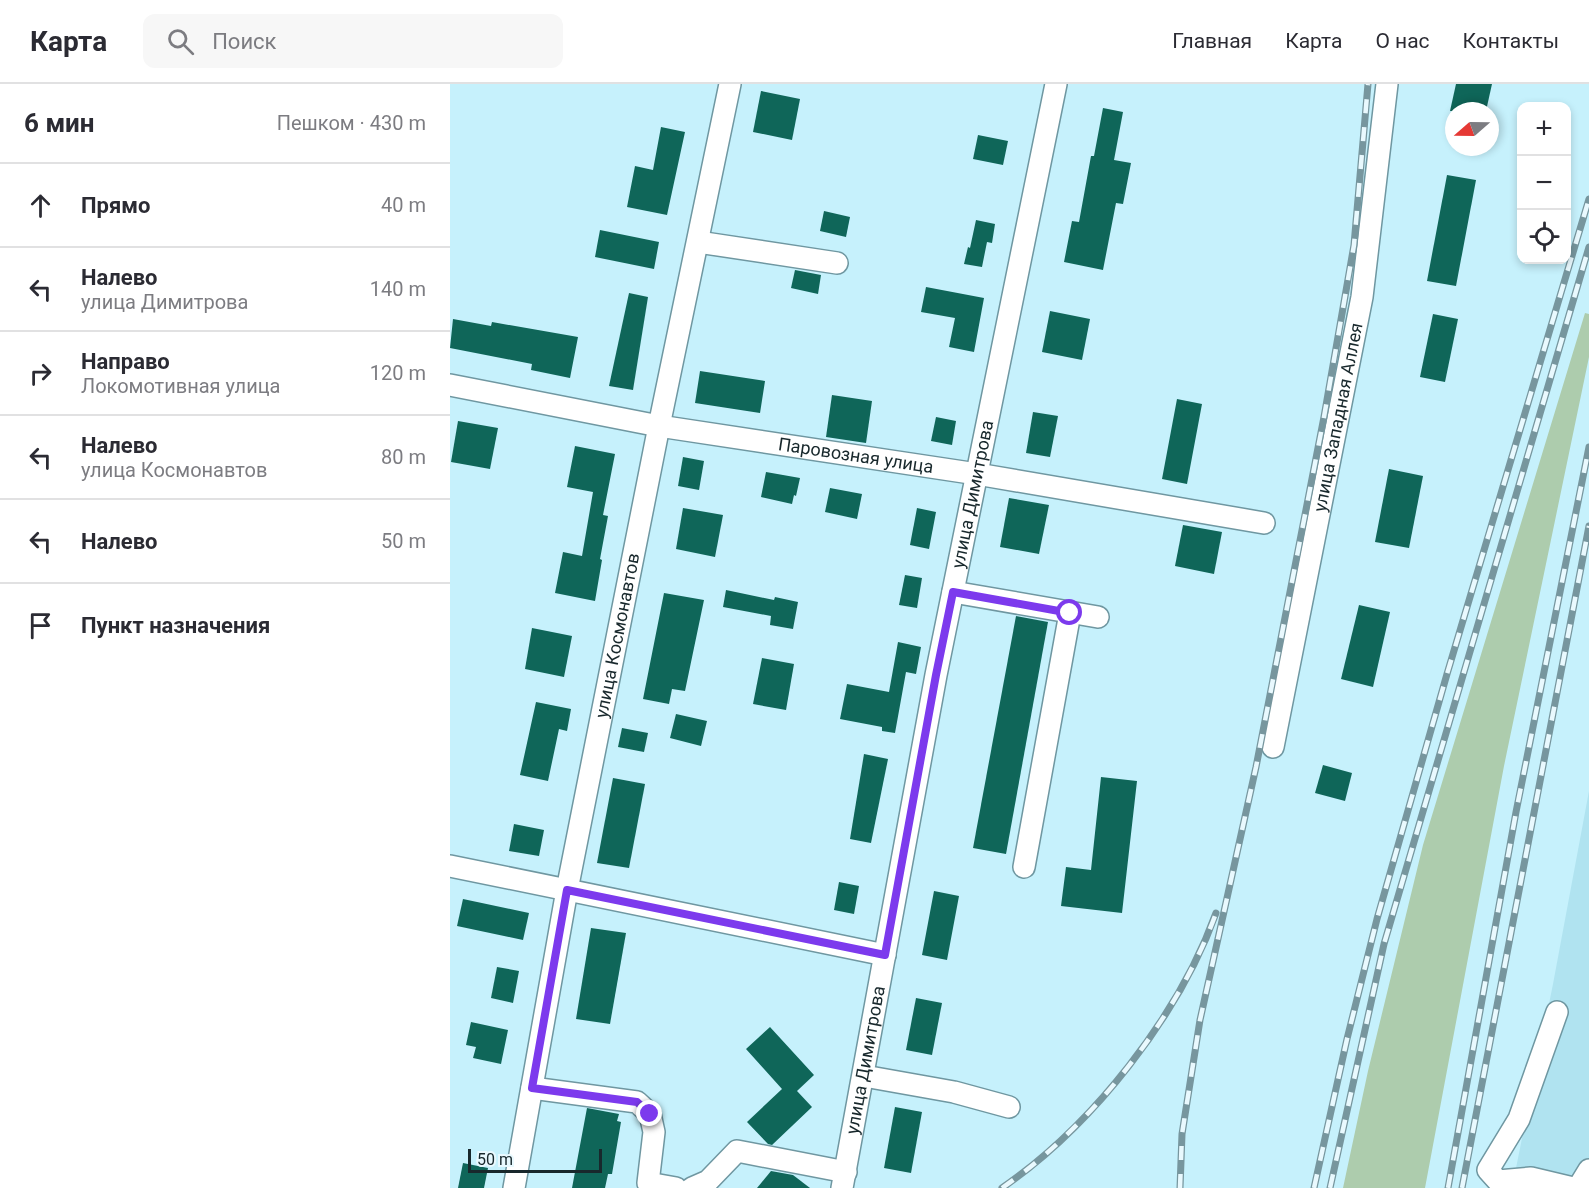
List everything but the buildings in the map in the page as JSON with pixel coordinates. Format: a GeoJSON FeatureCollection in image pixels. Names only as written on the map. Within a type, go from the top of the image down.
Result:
{"type":"FeatureCollection","features":[{"type":"Feature","properties":{"kind":"street","name":"улица Космонавтов"},"geometry":{"type":"LineString","coordinates":[[514,1188],[567,890],[730,84]]}},
{"type":"Feature","properties":{"kind":"street","name":"улица Димитрова"},"geometry":{"type":"LineString","coordinates":[[844,1180],[936,675],[1056,84]]}},
{"type":"Feature","properties":{"kind":"street","name":"улица Западная Аллея"},"geometry":{"type":"LineString","coordinates":[[1273,747],[1362,297],[1387,84]]}},
{"type":"Feature","properties":{"kind":"street"},"geometry":{"type":"LineString","coordinates":[[698,242],[837,264]]}},
{"type":"Feature","properties":{"kind":"street","name":"Паровозная улица"},"geometry":{"type":"LineString","coordinates":[[450,385],[659,426],[977,474],[1264,523]]}},
{"type":"Feature","properties":{"kind":"street"},"geometry":{"type":"LineString","coordinates":[[953,592],[1098,617]]}},
{"type":"Feature","properties":{"kind":"street"},"geometry":{"type":"LineString","coordinates":[[1024,867],[1070,613]]}},
{"type":"Feature","properties":{"kind":"street"},"geometry":{"type":"LineString","coordinates":[[450,866],[885,955]]}},
{"type":"Feature","properties":{"kind":"street"},"geometry":{"type":"LineString","coordinates":[[1557,1012],[1519,1119],[1488,1170],[1498,1181],[1531,1178],[1573,1188]]}},
{"type":"Feature","properties":{"kind":"street"},"geometry":{"type":"LineString","coordinates":[[864,1076],[954,1092],[1009,1107]]}},
{"type":"Feature","properties":{"kind":"street"},"geometry":{"type":"LineString","coordinates":[[532,1088],[637,1102],[650,1114],[654,1132],[648,1183],[676,1188]]}},
{"type":"Feature","properties":{"kind":"street"},"geometry":{"type":"LineString","coordinates":[[692,1188],[708,1181],[737,1151],[844,1180]]}},
{"type":"Feature","properties":{"kind":"street"},"geometry":{"type":"LineString","coordinates":[[1578,1188],[1589,1170]]}},
{"type":"Feature","properties":{"kind":"shaded area"},"geometry":{"type":"Polygon","coordinates":[[[1589,791],[1589,1188],[1512,1188],[1553,984],[1589,791]]]}},
{"type":"Feature","properties":{"kind":"green space"},"geometry":{"type":"Polygon","coordinates":[[[1585,313],[1589,314],[1589,357],[1504,766],[1425,1188],[1343,1188],[1368,1071],[1423,845],[1585,313]]]}},
{"type":"Feature","properties":{"kind":"railway"},"geometry":{"type":"LineString","coordinates":[[1180,1188],[1182,1134],[1200,1020],[1256,767],[1324,417],[1354,245],[1368,84]]}},
{"type":"Feature","properties":{"kind":"railway"},"geometry":{"type":"LineString","coordinates":[[1314,1188],[1347,1039],[1377,919],[1447,674],[1589,199]]}},
{"type":"Feature","properties":{"kind":"railway"},"geometry":{"type":"LineString","coordinates":[[1330,1188],[1384,944],[1589,247]]}},
{"type":"Feature","properties":{"kind":"railway"},"geometry":{"type":"LineString","coordinates":[[1448,1188],[1516,812],[1589,447]]}},
{"type":"Feature","properties":{"kind":"railway"},"geometry":{"type":"LineString","coordinates":[[1462,1188],[1589,526]]}},
{"type":"Feature","properties":{"kind":"railway"},"geometry":{"type":"LineString","coordinates":[[1002,1188],[1036,1163],[1068,1133],[1100,1101],[1129,1066],[1180,991],[1200,952],[1216,913]]}},
{"type":"Feature","properties":{"kind":"route"},"geometry":{"type":"LineString","coordinates":[[650,1114],[637,1102],[532,1088],[567,890],[885,955],[953,592],[1070,613]]}}]}
